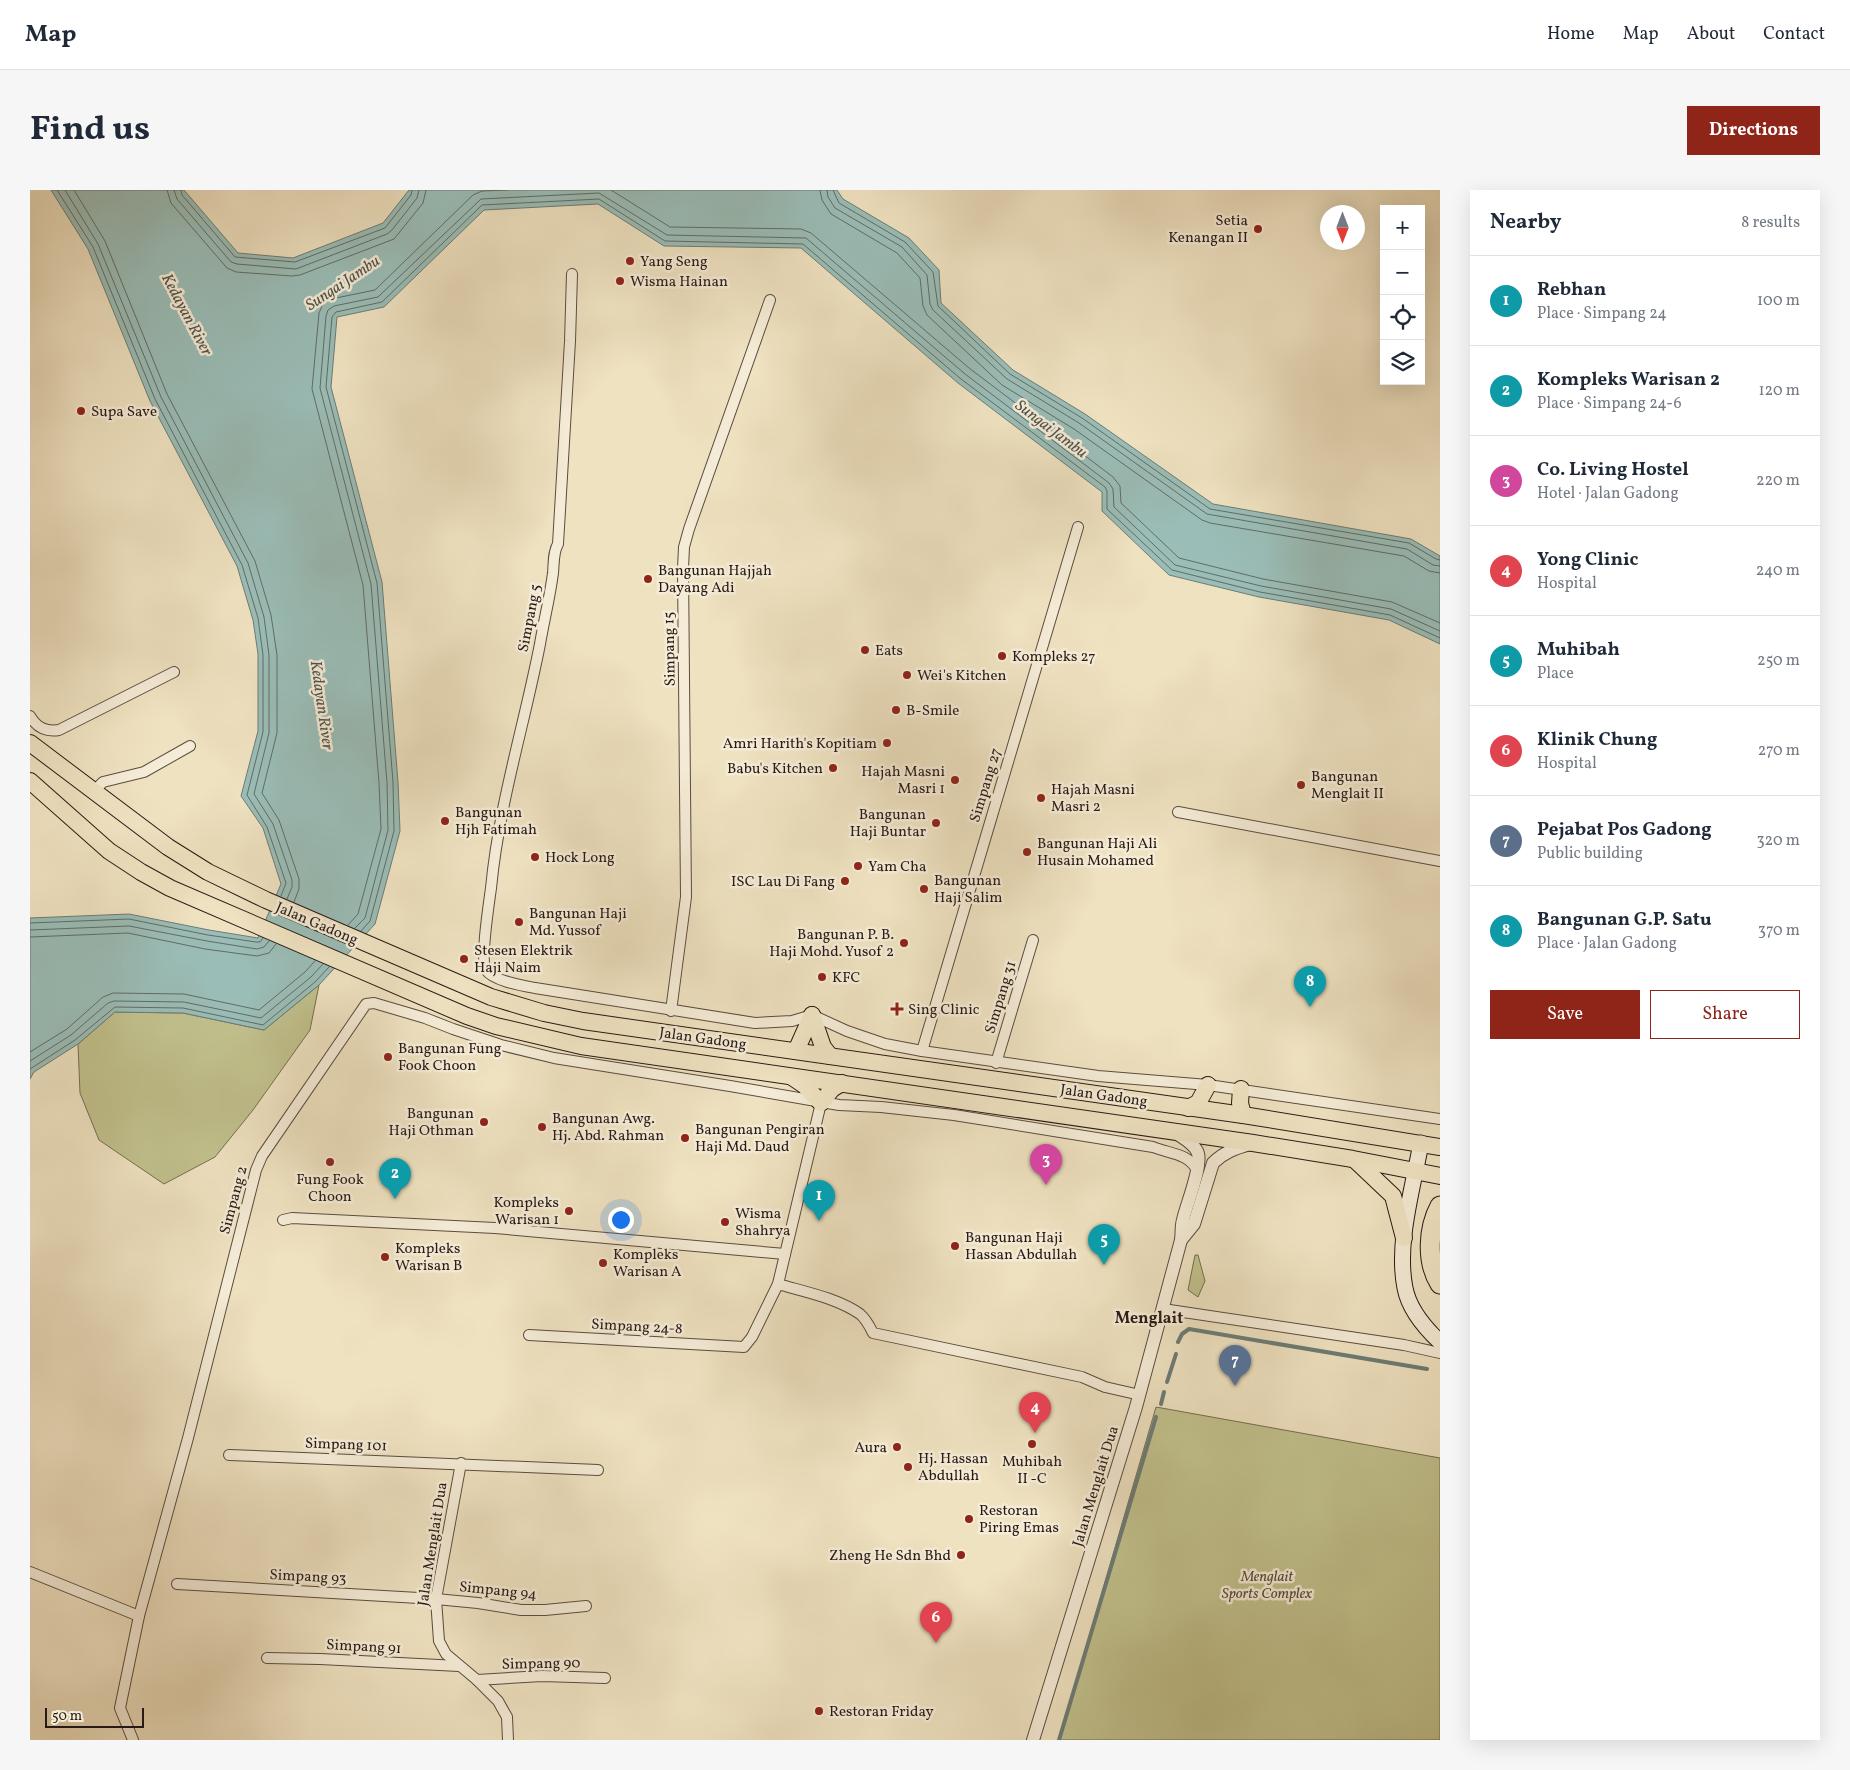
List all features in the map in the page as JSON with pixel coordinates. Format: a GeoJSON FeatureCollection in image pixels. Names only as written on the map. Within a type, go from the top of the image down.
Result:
{"type":"FeatureCollection","features":[{"type":"Feature","properties":{"kind":"highway"},"geometry":{"type":"LineString","coordinates":[[1440,1206],[1434,1217],[1431,1248],[1432,1263],[1440,1284]]}},
{"type":"Feature","properties":{"kind":"main road","name":"Jalan Gadong"},"geometry":{"type":"LineString","coordinates":[[30,743],[168,847],[208,872],[266,900],[491,997],[583,1021],[1243,1116],[1440,1147]]}},
{"type":"Feature","properties":{"kind":"main road","name":"Jalan Gadong"},"geometry":{"type":"LineString","coordinates":[[30,781],[109,851],[170,888],[426,999],[486,1023],[580,1046],[1253,1143],[1353,1159],[1440,1176]]}},
{"type":"Feature","properties":{"kind":"main road"},"geometry":{"type":"LineString","coordinates":[[796,1051],[812,1014]]}},
{"type":"Feature","properties":{"kind":"main road"},"geometry":{"type":"LineString","coordinates":[[812,1014],[823,1047],[830,1056]]}},
{"type":"Feature","properties":{"kind":"main road"},"geometry":{"type":"LineString","coordinates":[[790,1076],[804,1085],[821,1103],[832,1089],[842,1083]]}},
{"type":"Feature","properties":{"kind":"main road"},"geometry":{"type":"LineString","coordinates":[[1188,1108],[1198,1103],[1208,1085]]}},
{"type":"Feature","properties":{"kind":"main road"},"geometry":{"type":"LineString","coordinates":[[1241,1089],[1240,1103],[1243,1116]]}},
{"type":"Feature","properties":{"kind":"main road"},"geometry":{"type":"LineString","coordinates":[[1421,1144],[1404,1238],[1402,1264],[1405,1290],[1413,1309],[1423,1325],[1440,1342]]}},
{"type":"Feature","properties":{"kind":"main road"},"geometry":{"type":"LineString","coordinates":[[1353,1159],[1393,1196],[1404,1238]]}},
{"type":"Feature","properties":{"kind":"street","name":"Simpang 5"},"geometry":{"type":"LineString","coordinates":[[572,274],[558,544],[540,646],[502,808],[492,879],[484,964],[487,971],[493,976],[513,983],[671,1011]]}},
{"type":"Feature","properties":{"kind":"street","name":"Simpang 15"},"geometry":{"type":"LineString","coordinates":[[671,1011],[686,898],[684,547],[770,300]]}},
{"type":"Feature","properties":{"kind":"street","name":"Simpang 27"},"geometry":{"type":"LineString","coordinates":[[922,1051],[1078,527]]}},
{"type":"Feature","properties":{"kind":"street"},"geometry":{"type":"LineString","coordinates":[[30,716],[42,729],[59,730],[174,672]]}},
{"type":"Feature","properties":{"kind":"street"},"geometry":{"type":"LineString","coordinates":[[94,791],[103,782],[144,772],[190,746]]}},
{"type":"Feature","properties":{"kind":"street"},"geometry":{"type":"LineString","coordinates":[[1178,812],[1440,861]]}},
{"type":"Feature","properties":{"kind":"street","name":"Simpang 31"},"geometry":{"type":"LineString","coordinates":[[996,1063],[1033,940]]}},
{"type":"Feature","properties":{"kind":"street","name":"Simpang 2"},"geometry":{"type":"LineString","coordinates":[[133,1740],[120,1708],[139,1616],[188,1438],[256,1170],[262,1156],[366,1004],[374,1003],[425,1018],[453,1030],[531,1053],[821,1103]]}},
{"type":"Feature","properties":{"kind":"street"},"geometry":{"type":"LineString","coordinates":[[671,1011],[755,1023],[792,1021],[812,1014],[847,1032],[885,1044],[922,1051],[1098,1076],[1241,1089],[1440,1119]]}},
{"type":"Feature","properties":{"kind":"street"},"geometry":{"type":"LineString","coordinates":[[1140,1395],[1105,1387],[1082,1377],[874,1333],[860,1314],[835,1301],[778,1284],[821,1103],[954,1115],[1153,1147],[1181,1155],[1193,1162],[1197,1170]]}},
{"type":"Feature","properties":{"kind":"street","name":"Jalan Menglait Dua"},"geometry":{"type":"LineString","coordinates":[[1032,1740],[1140,1395],[1181,1240],[1182,1222],[1197,1170],[1199,1156],[1198,1151],[1192,1144],[1176,1133]]}},
{"type":"Feature","properties":{"kind":"street","name":"Jalan Menglait Dua"},"geometry":{"type":"LineString","coordinates":[[1181,1240],[1194,1224],[1213,1163],[1220,1156],[1234,1148],[1253,1143]]}},
{"type":"Feature","properties":{"kind":"street"},"geometry":{"type":"LineString","coordinates":[[283,1220],[292,1218],[495,1228],[649,1240],[786,1254]]}},
{"type":"Feature","properties":{"kind":"street","name":"Simpang 24-8"},"geometry":{"type":"LineString","coordinates":[[529,1335],[744,1346],[752,1337],[778,1284]]}},
{"type":"Feature","properties":{"kind":"street"},"geometry":{"type":"LineString","coordinates":[[1163,1309],[1395,1344],[1440,1353]]}},
{"type":"Feature","properties":{"kind":"street","name":"Simpang 101"},"geometry":{"type":"LineString","coordinates":[[229,1455],[461,1463]]}},
{"type":"Feature","properties":{"kind":"street"},"geometry":{"type":"LineString","coordinates":[[461,1463],[598,1470]]}},
{"type":"Feature","properties":{"kind":"street","name":"Jalan Menglait Dua"},"geometry":{"type":"LineString","coordinates":[[461,1463],[436,1599],[438,1641],[446,1654],[498,1701],[507,1717],[508,1740]]}},
{"type":"Feature","properties":{"kind":"street"},"geometry":{"type":"LineString","coordinates":[[30,1572],[139,1616]]}},
{"type":"Feature","properties":{"kind":"street","name":"Simpang 93"},"geometry":{"type":"LineString","coordinates":[[177,1584],[436,1599]]}},
{"type":"Feature","properties":{"kind":"street","name":"Simpang 94"},"geometry":{"type":"LineString","coordinates":[[436,1599],[478,1602],[521,1610],[546,1610],[586,1606]]}},
{"type":"Feature","properties":{"kind":"street","name":"Simpang 91"},"geometry":{"type":"LineString","coordinates":[[267,1658],[320,1658],[459,1666]]}},
{"type":"Feature","properties":{"kind":"street","name":"Simpang 90"},"geometry":{"type":"LineString","coordinates":[[477,1680],[542,1676],[605,1678]]}},
{"type":"Feature","properties":{"kind":"green space"},"geometry":{"type":"Polygon","coordinates":[[[319,985],[310,1030],[253,1110],[215,1157],[164,1184],[99,1140],[80,1093],[78,1044],[115,1012],[183,1013],[264,1030],[319,985]]]}},
{"type":"Feature","properties":{"kind":"green space"},"geometry":{"type":"Polygon","coordinates":[[[1195,1255],[1198,1255],[1205,1281],[1198,1297],[1188,1290],[1195,1255]]]}},
{"type":"Feature","properties":{"kind":"green space","name":"Menglait Sports Complex"},"geometry":{"type":"Polygon","coordinates":[[[1156,1407],[1440,1458],[1440,1740],[1059,1740],[1156,1407]]]}},
{"type":"Feature","properties":{"kind":"water"},"geometry":{"type":"Polygon","coordinates":[[[51,190],[184,190],[238,253],[293,258],[383,223],[409,190],[837,190],[843,199],[909,238],[939,270],[941,303],[1013,370],[1085,414],[1213,504],[1411,539],[1440,556],[1440,644],[1389,620],[1259,597],[1169,575],[1102,511],[1102,492],[958,383],[801,248],[664,246],[598,204],[484,210],[384,307],[337,317],[331,387],[382,582],[398,782],[400,831],[375,924],[319,985],[264,1030],[183,1013],[115,1012],[78,1044],[34,1072],[30,1079],[30,918],[129,914],[258,938],[281,884],[263,828],[241,796],[258,731],[258,654],[253,620],[237,566],[150,401],[88,249],[51,190]]]}},
{"type":"Feature","properties":{"kind":"waterway"},"geometry":{"type":"LineString","coordinates":[[1178,1342],[1182,1334],[1189,1329],[1427,1369]]}},
{"type":"Feature","properties":{"kind":"waterway"},"geometry":{"type":"LineString","coordinates":[[1167,1382],[1176,1354]]}},
{"type":"Feature","properties":{"kind":"waterway"},"geometry":{"type":"LineString","coordinates":[[1161,1404],[1164,1392]]}},
{"type":"Feature","properties":{"kind":"waterway"},"geometry":{"type":"LineString","coordinates":[[1059,1740],[1156,1417]]}},
{"type":"Feature","properties":{"kind":"place","name":"Setia Kenangan II"},"geometry":{"type":"Point","coordinates":[1258,229]}},
{"type":"Feature","properties":{"kind":"place","name":"Yang Seng"},"geometry":{"type":"Point","coordinates":[630,261]}},
{"type":"Feature","properties":{"kind":"place","name":"Wisma Hainan"},"geometry":{"type":"Point","coordinates":[620,281]}},
{"type":"Feature","properties":{"kind":"place","name":"Supa Save"},"geometry":{"type":"Point","coordinates":[81,411]}},
{"type":"Feature","properties":{"kind":"place","name":"Bangunan Hajjah Dayang Adi"},"geometry":{"type":"Point","coordinates":[648,579]}},
{"type":"Feature","properties":{"kind":"place","name":"Eats"},"geometry":{"type":"Point","coordinates":[865,650]}},
{"type":"Feature","properties":{"kind":"place","name":"Kompleks 27"},"geometry":{"type":"Point","coordinates":[1002,656]}},
{"type":"Feature","properties":{"kind":"place","name":"Wei's Kitchen"},"geometry":{"type":"Point","coordinates":[907,675]}},
{"type":"Feature","properties":{"kind":"place","name":"B-Smile"},"geometry":{"type":"Point","coordinates":[896,710]}},
{"type":"Feature","properties":{"kind":"place","name":"Amri Harith's Kopitiam"},"geometry":{"type":"Point","coordinates":[887,743]}},
{"type":"Feature","properties":{"kind":"place","name":"Babu's Kitchen"},"geometry":{"type":"Point","coordinates":[833,768]}},
{"type":"Feature","properties":{"kind":"place","name":"Hajah Masni Masri 1"},"geometry":{"type":"Point","coordinates":[955,780]}},
{"type":"Feature","properties":{"kind":"place","name":"Bangunan Menglait II"},"geometry":{"type":"Point","coordinates":[1301,785]}},
{"type":"Feature","properties":{"kind":"place","name":"Hajah Masni Masri 2"},"geometry":{"type":"Point","coordinates":[1041,798]}},
{"type":"Feature","properties":{"kind":"place","name":"Bangunan Hjh Fatimah"},"geometry":{"type":"Point","coordinates":[445,821]}},
{"type":"Feature","properties":{"kind":"place","name":"Bangunan Haji Buntar"},"geometry":{"type":"Point","coordinates":[936,823]}},
{"type":"Feature","properties":{"kind":"place","name":"Bangunan Haji Ali Husain Mohamed"},"geometry":{"type":"Point","coordinates":[1027,852]}},
{"type":"Feature","properties":{"kind":"place","name":"Hock Long"},"geometry":{"type":"Point","coordinates":[535,857]}},
{"type":"Feature","properties":{"kind":"place","name":"Yam Cha"},"geometry":{"type":"Point","coordinates":[858,866]}},
{"type":"Feature","properties":{"kind":"place","name":"ISC Lau Di Fang"},"geometry":{"type":"Point","coordinates":[845,881]}},
{"type":"Feature","properties":{"kind":"place","name":"Bangunan Haji Salim"},"geometry":{"type":"Point","coordinates":[924,889]}},
{"type":"Feature","properties":{"kind":"place","name":"Bangunan Haji Md. Yussof"},"geometry":{"type":"Point","coordinates":[519,922]}},
{"type":"Feature","properties":{"kind":"place","name":"Bangunan P. B. Haji Mohd. Yusof 2"},"geometry":{"type":"Point","coordinates":[904,943]}},
{"type":"Feature","properties":{"kind":"place","name":"Stesen Elektrik Haji Naim"},"geometry":{"type":"Point","coordinates":[464,959]}},
{"type":"Feature","properties":{"kind":"place","name":"KFC"},"geometry":{"type":"Point","coordinates":[822,977]}},
{"type":"Feature","properties":{"kind":"place","name":"Bangunan G.P. Satu"},"geometry":{"type":"Point","coordinates":[1310,1007]}},
{"type":"Feature","properties":{"kind":"place","name":"Sing Clinic"},"geometry":{"type":"Point","coordinates":[897,1009]}},
{"type":"Feature","properties":{"kind":"place","name":"Bangunan Fung Fook Choon"},"geometry":{"type":"Point","coordinates":[388,1057]}},
{"type":"Feature","properties":{"kind":"place","name":"Bangunan Haji Othman"},"geometry":{"type":"Point","coordinates":[484,1122]}},
{"type":"Feature","properties":{"kind":"place","name":"Bangunan Awg. Hj. Abd. Rahman"},"geometry":{"type":"Point","coordinates":[542,1127]}},
{"type":"Feature","properties":{"kind":"place","name":"Bangunan Pengiran Haji Md. Daud"},"geometry":{"type":"Point","coordinates":[685,1138]}},
{"type":"Feature","properties":{"kind":"place","name":"Fung Fook Choon"},"geometry":{"type":"Point","coordinates":[330,1162]}},
{"type":"Feature","properties":{"kind":"place","name":"Co. Living Hostel"},"geometry":{"type":"Point","coordinates":[1046,1185]}},
{"type":"Feature","properties":{"kind":"place","name":"Kompleks Warisan 2"},"geometry":{"type":"Point","coordinates":[395,1199]}},
{"type":"Feature","properties":{"kind":"place","name":"Kompleks Warisan 1"},"geometry":{"type":"Point","coordinates":[569,1211]}},
{"type":"Feature","properties":{"kind":"place","name":"Rebhan"},"geometry":{"type":"Point","coordinates":[819,1221]}},
{"type":"Feature","properties":{"kind":"place","name":"Wisma Shahrya"},"geometry":{"type":"Point","coordinates":[725,1222]}},
{"type":"Feature","properties":{"kind":"place","name":"Bangunan Haji Hassan Abdullah"},"geometry":{"type":"Point","coordinates":[955,1246]}},
{"type":"Feature","properties":{"kind":"place","name":"Kompleks Warisan B"},"geometry":{"type":"Point","coordinates":[385,1257]}},
{"type":"Feature","properties":{"kind":"place","name":"Kompleks Warisan A"},"geometry":{"type":"Point","coordinates":[603,1263]}},
{"type":"Feature","properties":{"kind":"place","name":"Muhibah"},"geometry":{"type":"Point","coordinates":[1104,1265]}},
{"type":"Feature","properties":{"kind":"place","name":"Pejabat Pos Gadong"},"geometry":{"type":"Point","coordinates":[1235,1386]}},
{"type":"Feature","properties":{"kind":"place","name":"Yong Clinic"},"geometry":{"type":"Point","coordinates":[1035,1433]}},
{"type":"Feature","properties":{"kind":"place","name":"Muhibah II -C"},"geometry":{"type":"Point","coordinates":[1032,1444]}},
{"type":"Feature","properties":{"kind":"place","name":"Aura"},"geometry":{"type":"Point","coordinates":[897,1447]}},
{"type":"Feature","properties":{"kind":"place","name":"Hj. Hassan Abdullah"},"geometry":{"type":"Point","coordinates":[908,1467]}},
{"type":"Feature","properties":{"kind":"place","name":"Restoran Piring Emas"},"geometry":{"type":"Point","coordinates":[969,1519]}},
{"type":"Feature","properties":{"kind":"place","name":"Zheng He Sdn Bhd"},"geometry":{"type":"Point","coordinates":[961,1555]}},
{"type":"Feature","properties":{"kind":"place","name":"Klinik Chung"},"geometry":{"type":"Point","coordinates":[936,1643]}},
{"type":"Feature","properties":{"kind":"place","name":"Restoran Friday"},"geometry":{"type":"Point","coordinates":[819,1711]}},
{"type":"Feature","properties":{"kind":"district","name":"Menglait"},"geometry":{"type":"Point","coordinates":[1149,1317]}},
{"type":"Feature","properties":{"kind":"water label","name":"Sungai Jambu"},"geometry":{"type":"Point","coordinates":[342,282]}},
{"type":"Feature","properties":{"kind":"water label","name":"Kedayan River"},"geometry":{"type":"Point","coordinates":[188,314]}},
{"type":"Feature","properties":{"kind":"water label","name":"Sungai Jambu"},"geometry":{"type":"Point","coordinates":[1052,428]}},
{"type":"Feature","properties":{"kind":"water label","name":"Kedayan River"},"geometry":{"type":"Point","coordinates":[323,705]}}]}
